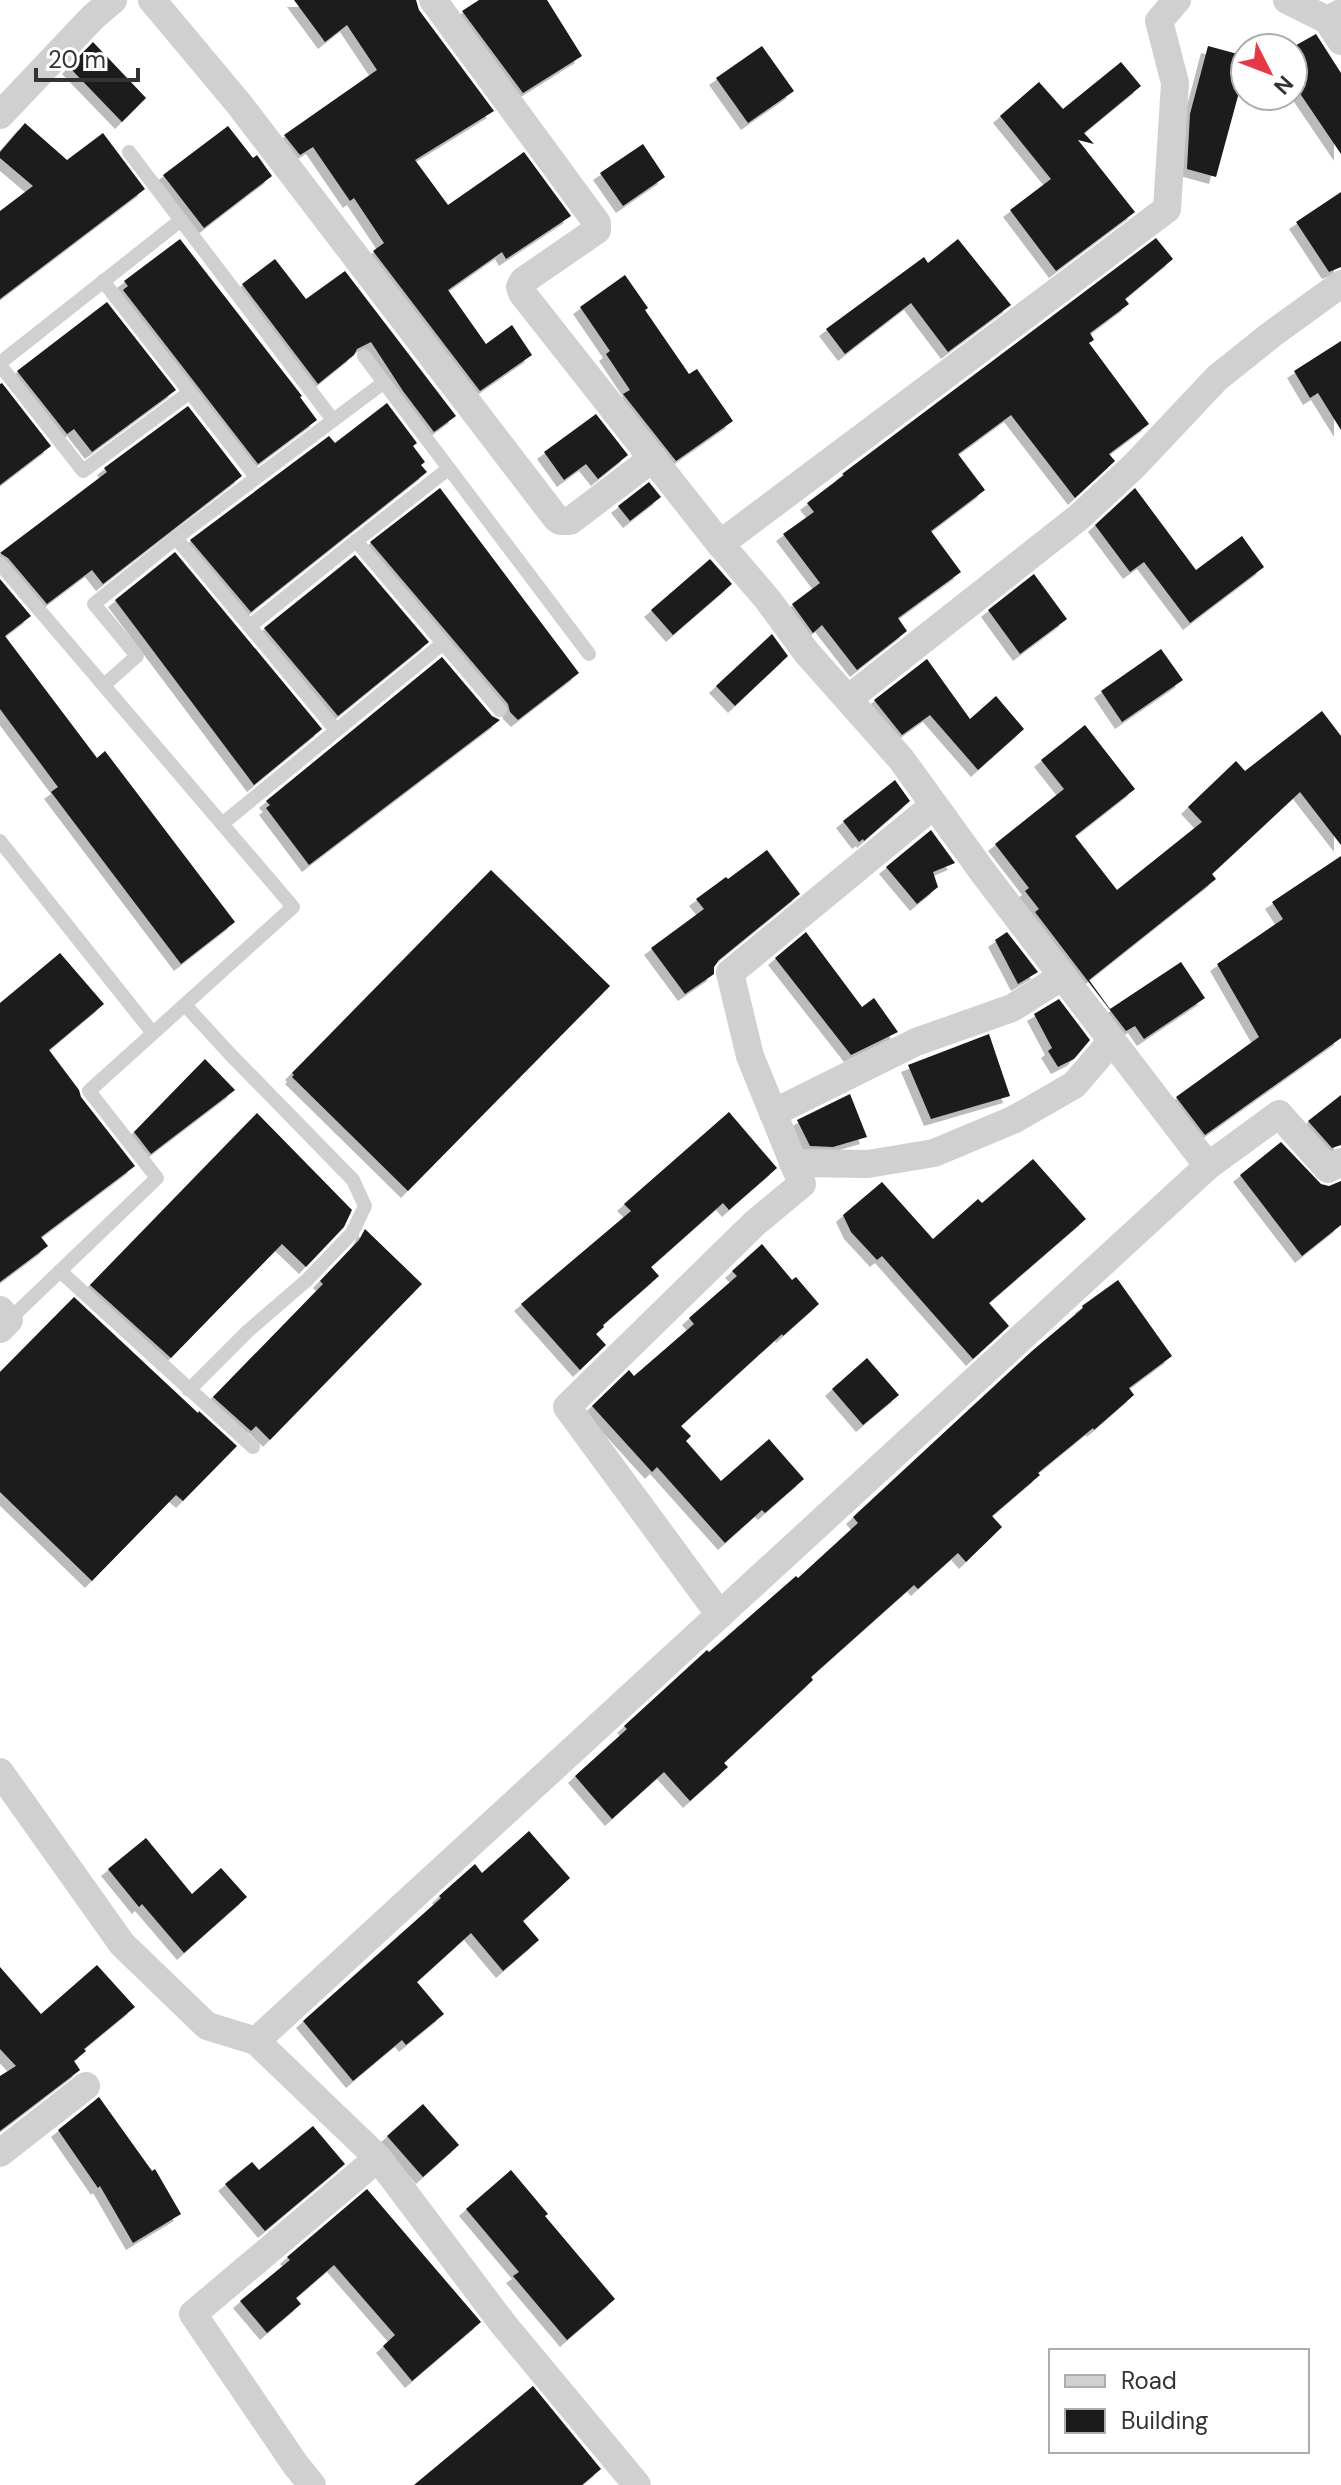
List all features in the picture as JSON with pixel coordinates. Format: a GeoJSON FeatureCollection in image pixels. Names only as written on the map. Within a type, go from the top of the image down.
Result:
{"type":"FeatureCollection","features":[{"type":"Feature","properties":{"kind":"street"},"geometry":{"type":"LineString","coordinates":[[0,115],[113,0]]}},
{"type":"Feature","properties":{"kind":"street"},"geometry":{"type":"LineString","coordinates":[[152,0],[239,104],[556,518],[570,521],[653,458]]}},
{"type":"Feature","properties":{"kind":"street"},"geometry":{"type":"LineString","coordinates":[[433,0],[597,223],[597,230],[523,281],[520,287],[522,293],[807,653],[901,759],[1208,1166]]}},
{"type":"Feature","properties":{"kind":"street"},"geometry":{"type":"LineString","coordinates":[[720,544],[1167,209],[1175,83],[1159,21],[1177,0]]}},
{"type":"Feature","properties":{"kind":"street"},"geometry":{"type":"LineString","coordinates":[[1287,0],[1336,25]]}},
{"type":"Feature","properties":{"kind":"street"},"geometry":{"type":"LineString","coordinates":[[848,699],[1079,517],[1134,466],[1217,378],[1272,334],[1338,293]]}},
{"type":"Feature","properties":{"kind":"street"},"geometry":{"type":"LineString","coordinates":[[720,1615],[567,1407],[755,1223],[802,1184],[750,1056],[730,973],[934,805]]}},
{"type":"Feature","properties":{"kind":"street"},"geometry":{"type":"LineString","coordinates":[[773,1113],[916,1042],[1012,1008],[1063,976]]}},
{"type":"Feature","properties":{"kind":"street"},"geometry":{"type":"LineString","coordinates":[[793,1163],[868,1164],[934,1153],[1013,1120],[1074,1085],[1112,1041]]}},
{"type":"Feature","properties":{"kind":"street"},"geometry":{"type":"LineString","coordinates":[[256,2041],[1208,1166],[1279,1114],[1328,1169],[1341,1162]]}},
{"type":"Feature","properties":{"kind":"street"},"geometry":{"type":"LineString","coordinates":[[0,1772],[122,1944],[207,2026],[256,2041],[378,2158],[504,2325],[637,2485]]}},
{"type":"Feature","properties":{"kind":"street"},"geometry":{"type":"LineString","coordinates":[[0,2153],[86,2086]]}},
{"type":"Feature","properties":{"kind":"street"},"geometry":{"type":"LineString","coordinates":[[312,2485],[193,2314],[378,2158]]}},
{"type":"Feature","properties":{"kind":"lane"},"geometry":{"type":"LineString","coordinates":[[129,152],[333,420]]}},
{"type":"Feature","properties":{"kind":"lane"},"geometry":{"type":"LineString","coordinates":[[181,220],[0,364],[83,471],[190,392]]}},
{"type":"Feature","properties":{"kind":"lane"},"geometry":{"type":"LineString","coordinates":[[103,281],[256,477]]}},
{"type":"Feature","properties":{"kind":"lane"},"geometry":{"type":"LineString","coordinates":[[364,356],[589,654]]}},
{"type":"Feature","properties":{"kind":"lane"},"geometry":{"type":"LineString","coordinates":[[104,685],[137,656],[94,604],[176,538],[383,383]]}},
{"type":"Feature","properties":{"kind":"lane"},"geometry":{"type":"LineString","coordinates":[[250,626],[448,469]]}},
{"type":"Feature","properties":{"kind":"lane"},"geometry":{"type":"LineString","coordinates":[[176,538],[336,730]]}},
{"type":"Feature","properties":{"kind":"lane"},"geometry":{"type":"LineString","coordinates":[[356,541],[500,710]]}},
{"type":"Feature","properties":{"kind":"lane"},"geometry":{"type":"LineString","coordinates":[[0,564],[293,907],[89,1091],[157,1178],[60,1271],[3,1320]]}},
{"type":"Feature","properties":{"kind":"lane"},"geometry":{"type":"LineString","coordinates":[[222,824],[442,644]]}},
{"type":"Feature","properties":{"kind":"lane"},"geometry":{"type":"LineString","coordinates":[[0,841],[152,1032]]}},
{"type":"Feature","properties":{"kind":"lane"},"geometry":{"type":"LineString","coordinates":[[185,1005],[353,1180],[365,1206],[352,1233],[189,1390]]}},
{"type":"Feature","properties":{"kind":"lane"},"geometry":{"type":"LineString","coordinates":[[60,1271],[253,1447]]}},
{"type":"Feature","properties":{"kind":"building"},"geometry":{"type":"Polygon","coordinates":[[[294,0],[416,0],[419,10],[494,111],[415,160],[448,205],[524,152],[571,216],[506,259],[502,252],[448,290],[486,344],[512,325],[532,355],[480,391],[373,251],[384,243],[354,198],[350,201],[313,147],[300,155],[284,135],[377,70],[347,25],[325,42],[294,0]]]}},
{"type":"Feature","properties":{"kind":"building"},"geometry":{"type":"Polygon","coordinates":[[[479,0],[547,0],[582,56],[523,93],[462,11],[479,0]]]}},
{"type":"Feature","properties":{"kind":"building"},"geometry":{"type":"Polygon","coordinates":[[[1316,34],[1341,73],[1341,154],[1309,107],[1309,38],[1316,34]]]}},
{"type":"Feature","properties":{"kind":"building"},"geometry":{"type":"Polygon","coordinates":[[[93,42],[146,98],[122,122],[69,67],[93,42]]]}},
{"type":"Feature","properties":{"kind":"building"},"geometry":{"type":"Polygon","coordinates":[[[762,46],[794,91],[748,123],[716,78],[762,46]]]}},
{"type":"Feature","properties":{"kind":"building"},"geometry":{"type":"Polygon","coordinates":[[[1208,46],[1229,52],[1229,112],[1234,112],[1216,177],[1187,169],[1190,114],[1208,46]]]}},
{"type":"Feature","properties":{"kind":"building"},"geometry":{"type":"Polygon","coordinates":[[[1121,62],[1141,86],[1084,133],[1094,144],[1078,140],[1135,212],[1056,271],[1010,210],[1051,179],[1000,116],[1039,82],[1063,109],[1121,62]]]}},
{"type":"Feature","properties":{"kind":"building"},"geometry":{"type":"Polygon","coordinates":[[[25,123],[67,160],[103,133],[145,189],[0,299],[0,211],[33,186],[0,158],[0,152],[25,123]]]}},
{"type":"Feature","properties":{"kind":"building"},"geometry":{"type":"Polygon","coordinates":[[[228,126],[253,158],[257,155],[272,176],[204,228],[163,175],[228,126]]]}},
{"type":"Feature","properties":{"kind":"building"},"geometry":{"type":"Polygon","coordinates":[[[643,144],[665,177],[623,206],[600,173],[643,144]]]}},
{"type":"Feature","properties":{"kind":"building"},"geometry":{"type":"Polygon","coordinates":[[[1341,192],[1341,267],[1329,272],[1296,222],[1341,192]]]}},
{"type":"Feature","properties":{"kind":"building"},"geometry":{"type":"Polygon","coordinates":[[[1156,238],[1173,259],[1125,299],[1129,304],[1090,333],[1094,340],[1089,343],[1149,424],[1109,454],[1115,461],[1075,498],[1011,415],[958,454],[985,490],[931,531],[961,572],[898,618],[907,631],[857,670],[822,625],[813,633],[792,604],[820,583],[783,534],[814,512],[807,503],[842,474],[1156,238]]]}},
{"type":"Feature","properties":{"kind":"building"},"geometry":{"type":"Polygon","coordinates":[[[180,239],[302,396],[317,420],[258,464],[123,290],[128,286],[124,281],[180,239]]]}},
{"type":"Feature","properties":{"kind":"building"},"geometry":{"type":"Polygon","coordinates":[[[958,239],[1011,305],[948,352],[911,303],[845,354],[826,329],[924,257],[928,263],[958,239]]]}},
{"type":"Feature","properties":{"kind":"building"},"geometry":{"type":"Polygon","coordinates":[[[275,259],[306,299],[345,271],[456,416],[434,432],[371,342],[357,349],[354,355],[318,384],[242,284],[275,259]]]}},
{"type":"Feature","properties":{"kind":"building"},"geometry":{"type":"Polygon","coordinates":[[[625,275],[689,374],[697,369],[733,421],[676,461],[623,394],[630,390],[606,354],[610,351],[580,307],[625,275]]]}},
{"type":"Feature","properties":{"kind":"building"},"geometry":{"type":"Polygon","coordinates":[[[107,302],[176,390],[92,452],[74,429],[67,434],[17,371],[107,302]]]}},
{"type":"Feature","properties":{"kind":"building"},"geometry":{"type":"Polygon","coordinates":[[[1341,341],[1341,430],[1318,393],[1310,398],[1294,371],[1341,341]]]}},
{"type":"Feature","properties":{"kind":"building"},"geometry":{"type":"Polygon","coordinates":[[[0,384],[51,446],[0,485],[0,384]]]}},
{"type":"Feature","properties":{"kind":"building"},"geometry":{"type":"Polygon","coordinates":[[[387,403],[417,443],[413,446],[425,462],[421,465],[427,472],[251,612],[190,540],[329,436],[335,443],[387,403]]]}},
{"type":"Feature","properties":{"kind":"building"},"geometry":{"type":"Polygon","coordinates":[[[188,406],[242,476],[103,584],[92,570],[47,604],[8,558],[0,553],[107,472],[104,468],[188,406]]]}},
{"type":"Feature","properties":{"kind":"building"},"geometry":{"type":"Polygon","coordinates":[[[596,414],[628,455],[598,479],[586,464],[564,480],[544,452],[596,414]]]}},
{"type":"Feature","properties":{"kind":"building"},"geometry":{"type":"Polygon","coordinates":[[[649,482],[661,497],[630,521],[618,506],[649,482]]]}},
{"type":"Feature","properties":{"kind":"building"},"geometry":{"type":"Polygon","coordinates":[[[440,488],[579,673],[518,720],[510,712],[508,704],[370,542],[440,488]]]}},
{"type":"Feature","properties":{"kind":"building"},"geometry":{"type":"Polygon","coordinates":[[[1135,488],[1196,570],[1242,536],[1264,567],[1190,623],[1144,562],[1130,572],[1095,525],[1135,488]]]}},
{"type":"Feature","properties":{"kind":"building"},"geometry":{"type":"Polygon","coordinates":[[[175,552],[322,729],[254,785],[115,600],[175,552]]]}},
{"type":"Feature","properties":{"kind":"building"},"geometry":{"type":"Polygon","coordinates":[[[355,555],[429,642],[338,716],[264,628],[355,555]]]}},
{"type":"Feature","properties":{"kind":"building"},"geometry":{"type":"Polygon","coordinates":[[[710,559],[732,584],[673,635],[651,610],[710,559]]]}},
{"type":"Feature","properties":{"kind":"building"},"geometry":{"type":"Polygon","coordinates":[[[1034,574],[1067,619],[1020,654],[988,610],[1034,574]]]}},
{"type":"Feature","properties":{"kind":"building"},"geometry":{"type":"Polygon","coordinates":[[[0,579],[31,616],[5,636],[97,758],[105,751],[235,922],[181,964],[51,792],[58,787],[0,709],[0,579]]]}},
{"type":"Feature","properties":{"kind":"building"},"geometry":{"type":"Polygon","coordinates":[[[772,634],[788,656],[735,706],[716,686],[772,634]]]}},
{"type":"Feature","properties":{"kind":"building"},"geometry":{"type":"Polygon","coordinates":[[[1161,649],[1183,680],[1122,722],[1101,691],[1161,649]]]}},
{"type":"Feature","properties":{"kind":"building"},"geometry":{"type":"Polygon","coordinates":[[[442,657],[492,716],[500,720],[309,865],[266,808],[270,805],[266,801],[442,657]]]}},
{"type":"Feature","properties":{"kind":"building"},"geometry":{"type":"Polygon","coordinates":[[[927,659],[970,719],[996,696],[1024,729],[978,770],[930,715],[902,735],[874,700],[927,659]]]}},
{"type":"Feature","properties":{"kind":"building"},"geometry":{"type":"Polygon","coordinates":[[[1322,711],[1341,736],[1341,845],[1300,792],[1212,874],[1216,879],[1089,980],[1110,1009],[1181,962],[1205,998],[1144,1039],[1135,1026],[1126,1031],[1035,912],[1039,909],[1025,891],[1029,888],[995,844],[1064,789],[1041,760],[1085,725],[1135,789],[1075,836],[1117,890],[1202,822],[1188,807],[1236,761],[1245,771],[1322,711]]]}},
{"type":"Feature","properties":{"kind":"building"},"geometry":{"type":"Polygon","coordinates":[[[895,780],[910,801],[859,842],[843,821],[895,780]]]}},
{"type":"Feature","properties":{"kind":"building"},"geometry":{"type":"Polygon","coordinates":[[[931,830],[955,863],[933,872],[938,887],[917,904],[886,867],[931,830]]]}},
{"type":"Feature","properties":{"kind":"building"},"geometry":{"type":"Polygon","coordinates":[[[767,850],[800,894],[719,960],[714,974],[685,994],[651,948],[704,909],[696,899],[767,850]]]}},
{"type":"Feature","properties":{"kind":"building"},"geometry":{"type":"Polygon","coordinates":[[[1341,856],[1341,1038],[1205,1135],[1176,1097],[1259,1037],[1217,964],[1283,919],[1272,902],[1341,856]]]}},
{"type":"Feature","properties":{"kind":"building"},"geometry":{"type":"Polygon","coordinates":[[[491,870],[610,986],[408,1191],[292,1077],[292,1073],[491,870]]]}},
{"type":"Feature","properties":{"kind":"building"},"geometry":{"type":"Polygon","coordinates":[[[806,932],[862,1007],[874,998],[898,1032],[851,1055],[775,958],[806,932]]]}},
{"type":"Feature","properties":{"kind":"building"},"geometry":{"type":"Polygon","coordinates":[[[1007,932],[1038,972],[1018,984],[995,940],[1007,932]]]}},
{"type":"Feature","properties":{"kind":"building"},"geometry":{"type":"Polygon","coordinates":[[[60,953],[104,1004],[49,1050],[135,1166],[41,1237],[48,1246],[0,1282],[0,1003],[60,953]]]}},
{"type":"Feature","properties":{"kind":"building"},"geometry":{"type":"Polygon","coordinates":[[[1059,999],[1090,1040],[1074,1059],[1058,1067],[1048,1051],[1052,1048],[1034,1014],[1059,999]]]}},
{"type":"Feature","properties":{"kind":"building"},"geometry":{"type":"Polygon","coordinates":[[[989,1034],[1010,1096],[931,1119],[908,1065],[989,1034]]]}},
{"type":"Feature","properties":{"kind":"building"},"geometry":{"type":"Polygon","coordinates":[[[205,1059],[235,1090],[151,1154],[134,1132],[205,1059]]]}},
{"type":"Feature","properties":{"kind":"building"},"geometry":{"type":"Polygon","coordinates":[[[850,1094],[867,1137],[833,1147],[810,1146],[797,1120],[850,1094]]]}},
{"type":"Feature","properties":{"kind":"building"},"geometry":{"type":"Polygon","coordinates":[[[1341,1095],[1341,1145],[1332,1148],[1308,1121],[1341,1095]]]}},
{"type":"Feature","properties":{"kind":"building"},"geometry":{"type":"Polygon","coordinates":[[[729,1112],[777,1168],[729,1210],[723,1203],[651,1267],[659,1276],[603,1325],[596,1334],[606,1345],[580,1370],[521,1304],[631,1211],[624,1204],[729,1112]]]}},
{"type":"Feature","properties":{"kind":"building"},"geometry":{"type":"Polygon","coordinates":[[[257,1113],[352,1210],[344,1227],[306,1267],[282,1244],[171,1358],[90,1285],[257,1113]]]}},
{"type":"Feature","properties":{"kind":"building"},"geometry":{"type":"Polygon","coordinates":[[[1281,1142],[1321,1184],[1329,1186],[1341,1181],[1341,1225],[1302,1256],[1240,1175],[1281,1142]]]}},
{"type":"Feature","properties":{"kind":"building"},"geometry":{"type":"Polygon","coordinates":[[[1033,1159],[1086,1219],[989,1303],[1009,1326],[973,1359],[882,1256],[877,1260],[851,1232],[843,1215],[882,1182],[933,1239],[978,1199],[982,1203],[1033,1159]]]}},
{"type":"Feature","properties":{"kind":"building"},"geometry":{"type":"Polygon","coordinates":[[[365,1229],[422,1284],[270,1440],[256,1426],[251,1431],[213,1397],[323,1284],[320,1281],[359,1240],[365,1229]]]}},
{"type":"Feature","properties":{"kind":"building"},"geometry":{"type":"Polygon","coordinates":[[[762,1244],[792,1280],[796,1277],[819,1304],[681,1426],[691,1436],[686,1441],[721,1481],[769,1439],[804,1479],[725,1543],[657,1467],[652,1472],[592,1406],[629,1370],[634,1376],[694,1324],[689,1318],[737,1276],[732,1271],[762,1244]]]}},
{"type":"Feature","properties":{"kind":"building"},"geometry":{"type":"Polygon","coordinates":[[[1118,1280],[1172,1356],[1129,1388],[1134,1395],[1038,1473],[1040,1475],[992,1516],[1002,1527],[966,1562],[958,1553],[918,1589],[914,1585],[811,1677],[813,1680],[724,1763],[728,1767],[690,1801],[664,1772],[612,1819],[575,1776],[707,1650],[709,1652],[796,1576],[798,1578],[858,1523],[853,1517],[1032,1351],[1082,1306],[1118,1280]]]}},
{"type":"Feature","properties":{"kind":"building"},"geometry":{"type":"Polygon","coordinates":[[[74,1297],[237,1446],[183,1501],[176,1495],[92,1581],[0,1492],[0,1372],[74,1297]]]}},
{"type":"Feature","properties":{"kind":"building"},"geometry":{"type":"Polygon","coordinates":[[[867,1358],[899,1395],[863,1425],[832,1389],[867,1358]]]}},
{"type":"Feature","properties":{"kind":"building"},"geometry":{"type":"Polygon","coordinates":[[[529,1831],[570,1878],[523,1921],[539,1940],[503,1971],[471,1933],[417,1982],[444,2014],[406,2045],[402,2040],[353,2081],[303,2021],[475,1864],[482,1873],[529,1831]]]}},
{"type":"Feature","properties":{"kind":"building"},"geometry":{"type":"Polygon","coordinates":[[[146,1838],[192,1894],[221,1868],[247,1897],[184,1953],[142,1904],[139,1907],[108,1869],[146,1838]]]}},
{"type":"Feature","properties":{"kind":"building"},"geometry":{"type":"Polygon","coordinates":[[[97,1965],[135,2007],[84,2049],[86,2051],[74,2061],[80,2070],[0,2131],[0,2076],[16,2066],[0,2049],[0,1967],[41,2014],[97,1965]]]}},
{"type":"Feature","properties":{"kind":"building"},"geometry":{"type":"Polygon","coordinates":[[[99,2097],[152,2171],[155,2169],[181,2214],[133,2243],[100,2186],[98,2188],[58,2130],[99,2097]]]}},
{"type":"Feature","properties":{"kind":"building"},"geometry":{"type":"Polygon","coordinates":[[[423,2104],[459,2145],[423,2177],[387,2136],[423,2104]]]}},
{"type":"Feature","properties":{"kind":"building"},"geometry":{"type":"Polygon","coordinates":[[[313,2126],[345,2164],[265,2231],[225,2184],[252,2162],[259,2170],[313,2126]]]}},
{"type":"Feature","properties":{"kind":"building"},"geometry":{"type":"Polygon","coordinates":[[[511,2170],[548,2214],[545,2216],[615,2299],[567,2340],[513,2276],[519,2272],[466,2209],[511,2170]]]}},
{"type":"Feature","properties":{"kind":"building"},"geometry":{"type":"Polygon","coordinates":[[[367,2189],[481,2322],[412,2381],[383,2346],[395,2335],[334,2265],[296,2298],[301,2304],[267,2333],[240,2301],[367,2189]]]}},
{"type":"Feature","properties":{"kind":"building"},"geometry":{"type":"Polygon","coordinates":[[[533,2386],[601,2469],[582,2485],[414,2485],[533,2386]]]}}]}
